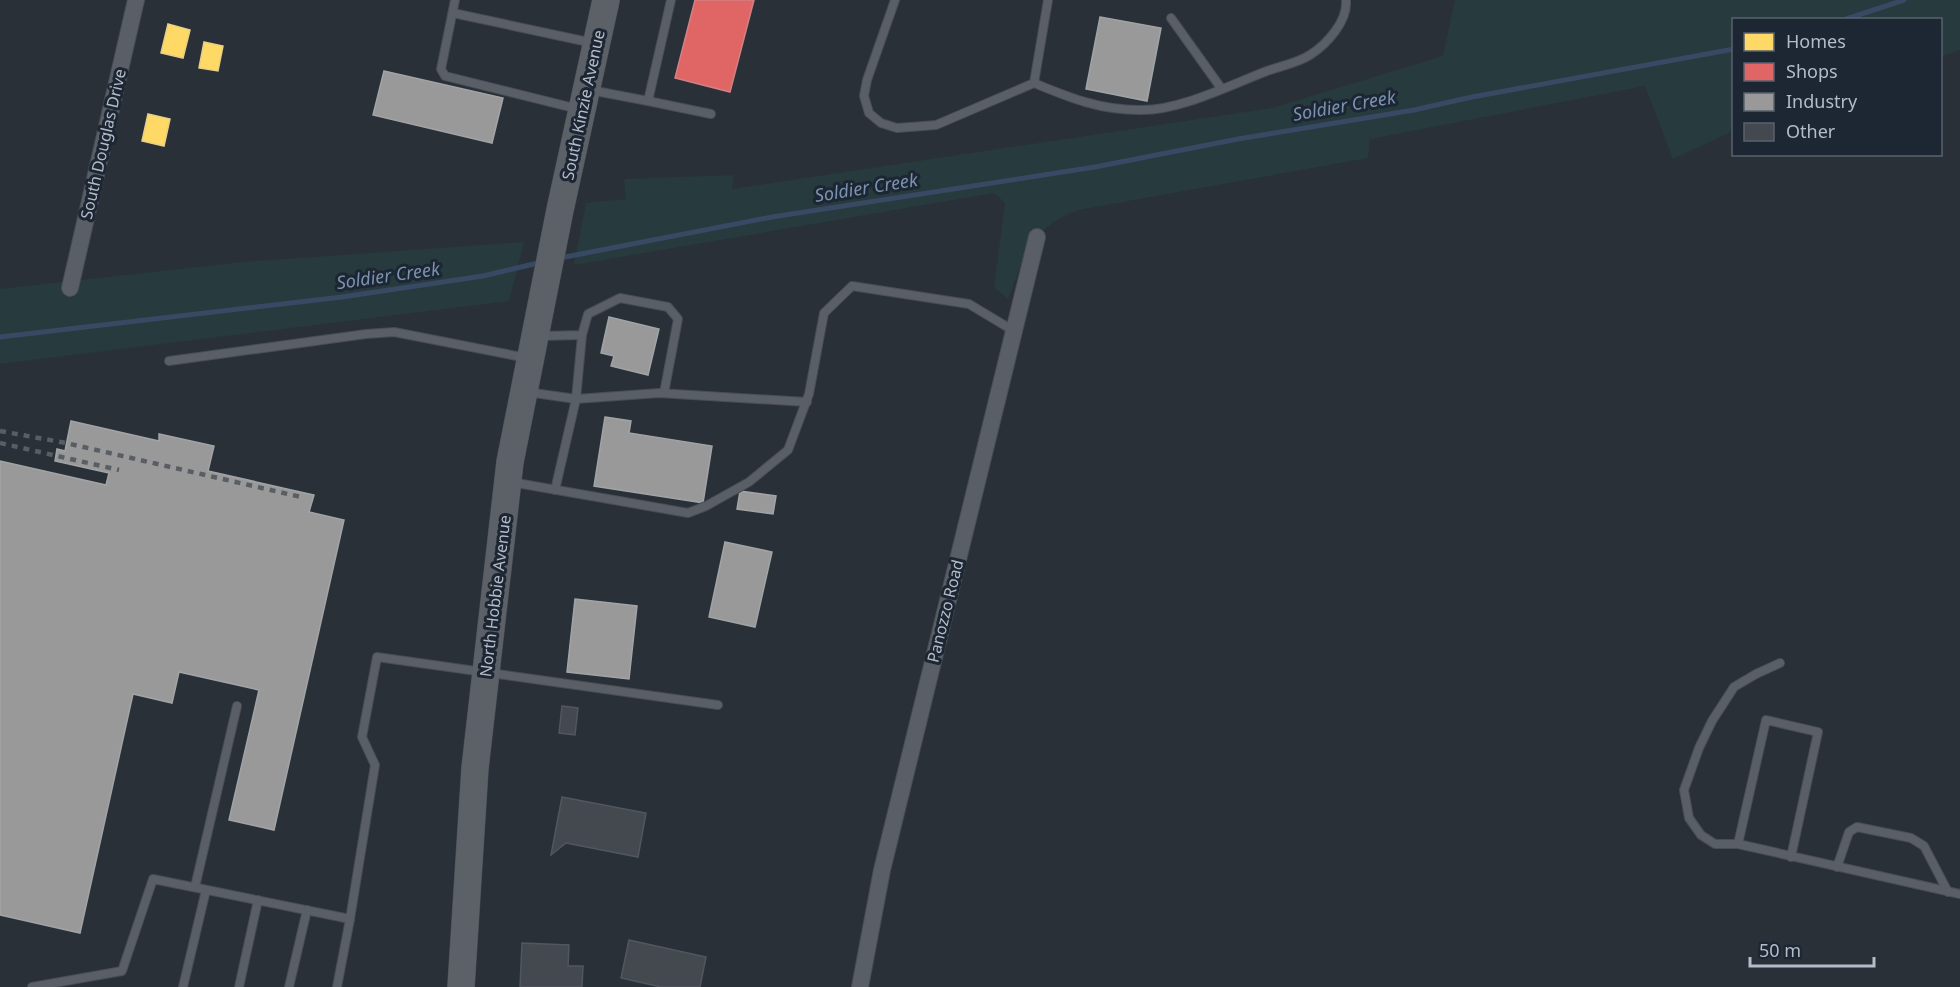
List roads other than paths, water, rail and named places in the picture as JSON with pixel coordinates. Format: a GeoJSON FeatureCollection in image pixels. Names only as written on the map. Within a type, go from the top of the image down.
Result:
{"type":"FeatureCollection","features":[{"type":"Feature","properties":{"kind":"main road","name":"South Kinzie Avenue"},"geometry":{"type":"LineString","coordinates":[[560,210],[606,0]]}},
{"type":"Feature","properties":{"kind":"main road","name":"North Hobbie Avenue"},"geometry":{"type":"LineString","coordinates":[[459,980],[476,768],[508,482],[560,210]]}},
{"type":"Feature","properties":{"kind":"street","name":"South Douglas Drive"},"geometry":{"type":"LineString","coordinates":[[70,288],[136,0]]}},
{"type":"Feature","properties":{"kind":"street","name":"Panozzo Road"},"geometry":{"type":"LineString","coordinates":[[860,987],[882,870],[1037,237]]}},
{"type":"Feature","properties":{"kind":"lane"},"geometry":{"type":"LineString","coordinates":[[455,0],[441,69],[445,76],[584,100],[648,101],[711,114]]}},
{"type":"Feature","properties":{"kind":"lane"},"geometry":{"type":"LineString","coordinates":[[648,101],[671,0]]}},
{"type":"Feature","properties":{"kind":"lane"},"geometry":{"type":"LineString","coordinates":[[896,0],[867,80],[864,96],[868,112],[881,123],[897,128],[936,125],[1034,83],[1085,103],[1141,110],[1172,107],[1310,55],[1339,28],[1347,6],[1346,0]]}},
{"type":"Feature","properties":{"kind":"lane"},"geometry":{"type":"LineString","coordinates":[[1034,83],[1048,0]]}},
{"type":"Feature","properties":{"kind":"lane"},"geometry":{"type":"LineString","coordinates":[[453,12],[596,44]]}},
{"type":"Feature","properties":{"kind":"lane"},"geometry":{"type":"LineString","coordinates":[[1171,18],[1221,88]]}},
{"type":"Feature","properties":{"kind":"lane"},"geometry":{"type":"LineString","coordinates":[[508,482],[688,513],[706,506],[749,482],[788,450],[807,402],[824,313],[852,286],[969,304],[1014,331]]}},
{"type":"Feature","properties":{"kind":"lane"},"geometry":{"type":"LineString","coordinates":[[555,490],[576,399],[582,335],[588,314],[620,298],[668,307],[678,319],[664,393]]}},
{"type":"Feature","properties":{"kind":"lane"},"geometry":{"type":"LineString","coordinates":[[169,361],[394,332],[582,335]]}},
{"type":"Feature","properties":{"kind":"lane"},"geometry":{"type":"LineString","coordinates":[[524,392],[576,399],[664,393],[807,402]]}},
{"type":"Feature","properties":{"kind":"lane"},"geometry":{"type":"LineString","coordinates":[[337,987],[375,765],[362,737],[376,657],[718,705]]}},
{"type":"Feature","properties":{"kind":"lane"},"geometry":{"type":"LineString","coordinates":[[1780,663],[1755,674],[1734,687],[1712,721],[1699,748],[1684,790],[1689,818],[1701,835],[1715,844],[1738,844],[1960,894]]}},
{"type":"Feature","properties":{"kind":"lane"},"geometry":{"type":"LineString","coordinates":[[195,887],[237,706]]}},
{"type":"Feature","properties":{"kind":"lane"},"geometry":{"type":"LineString","coordinates":[[1738,844],[1766,720],[1818,732],[1791,857]]}},
{"type":"Feature","properties":{"kind":"lane"},"geometry":{"type":"LineString","coordinates":[[1837,867],[1849,832],[1857,827],[1911,838],[1924,846],[1948,892]]}},
{"type":"Feature","properties":{"kind":"lane"},"geometry":{"type":"LineString","coordinates":[[32,987],[122,971],[153,879],[350,919]]}},
{"type":"Feature","properties":{"kind":"lane"},"geometry":{"type":"LineString","coordinates":[[183,987],[206,890]]}},
{"type":"Feature","properties":{"kind":"lane"},"geometry":{"type":"LineString","coordinates":[[239,987],[258,900]]}},
{"type":"Feature","properties":{"kind":"lane"},"geometry":{"type":"LineString","coordinates":[[289,987],[306,910]]}},
{"type":"Feature","properties":{"kind":"waterway","name":"Soldier Creek"},"geometry":{"type":"LineString","coordinates":[[1849,18],[1904,0]]}},
{"type":"Feature","properties":{"kind":"waterway","name":"Soldier Creek"},"geometry":{"type":"LineString","coordinates":[[560,258],[772,217],[1095,167],[1238,139],[1414,110],[1472,97],[1732,49]]}},
{"type":"Feature","properties":{"kind":"waterway","name":"Soldier Creek"},"geometry":{"type":"LineString","coordinates":[[0,337],[342,297],[483,276],[542,262]]}},
{"type":"Feature","properties":{"kind":"railway"},"geometry":{"type":"LineString","coordinates":[[0,431],[66,443],[301,497]]}},
{"type":"Feature","properties":{"kind":"railway"},"geometry":{"type":"LineString","coordinates":[[0,443],[119,470]]}}]}
